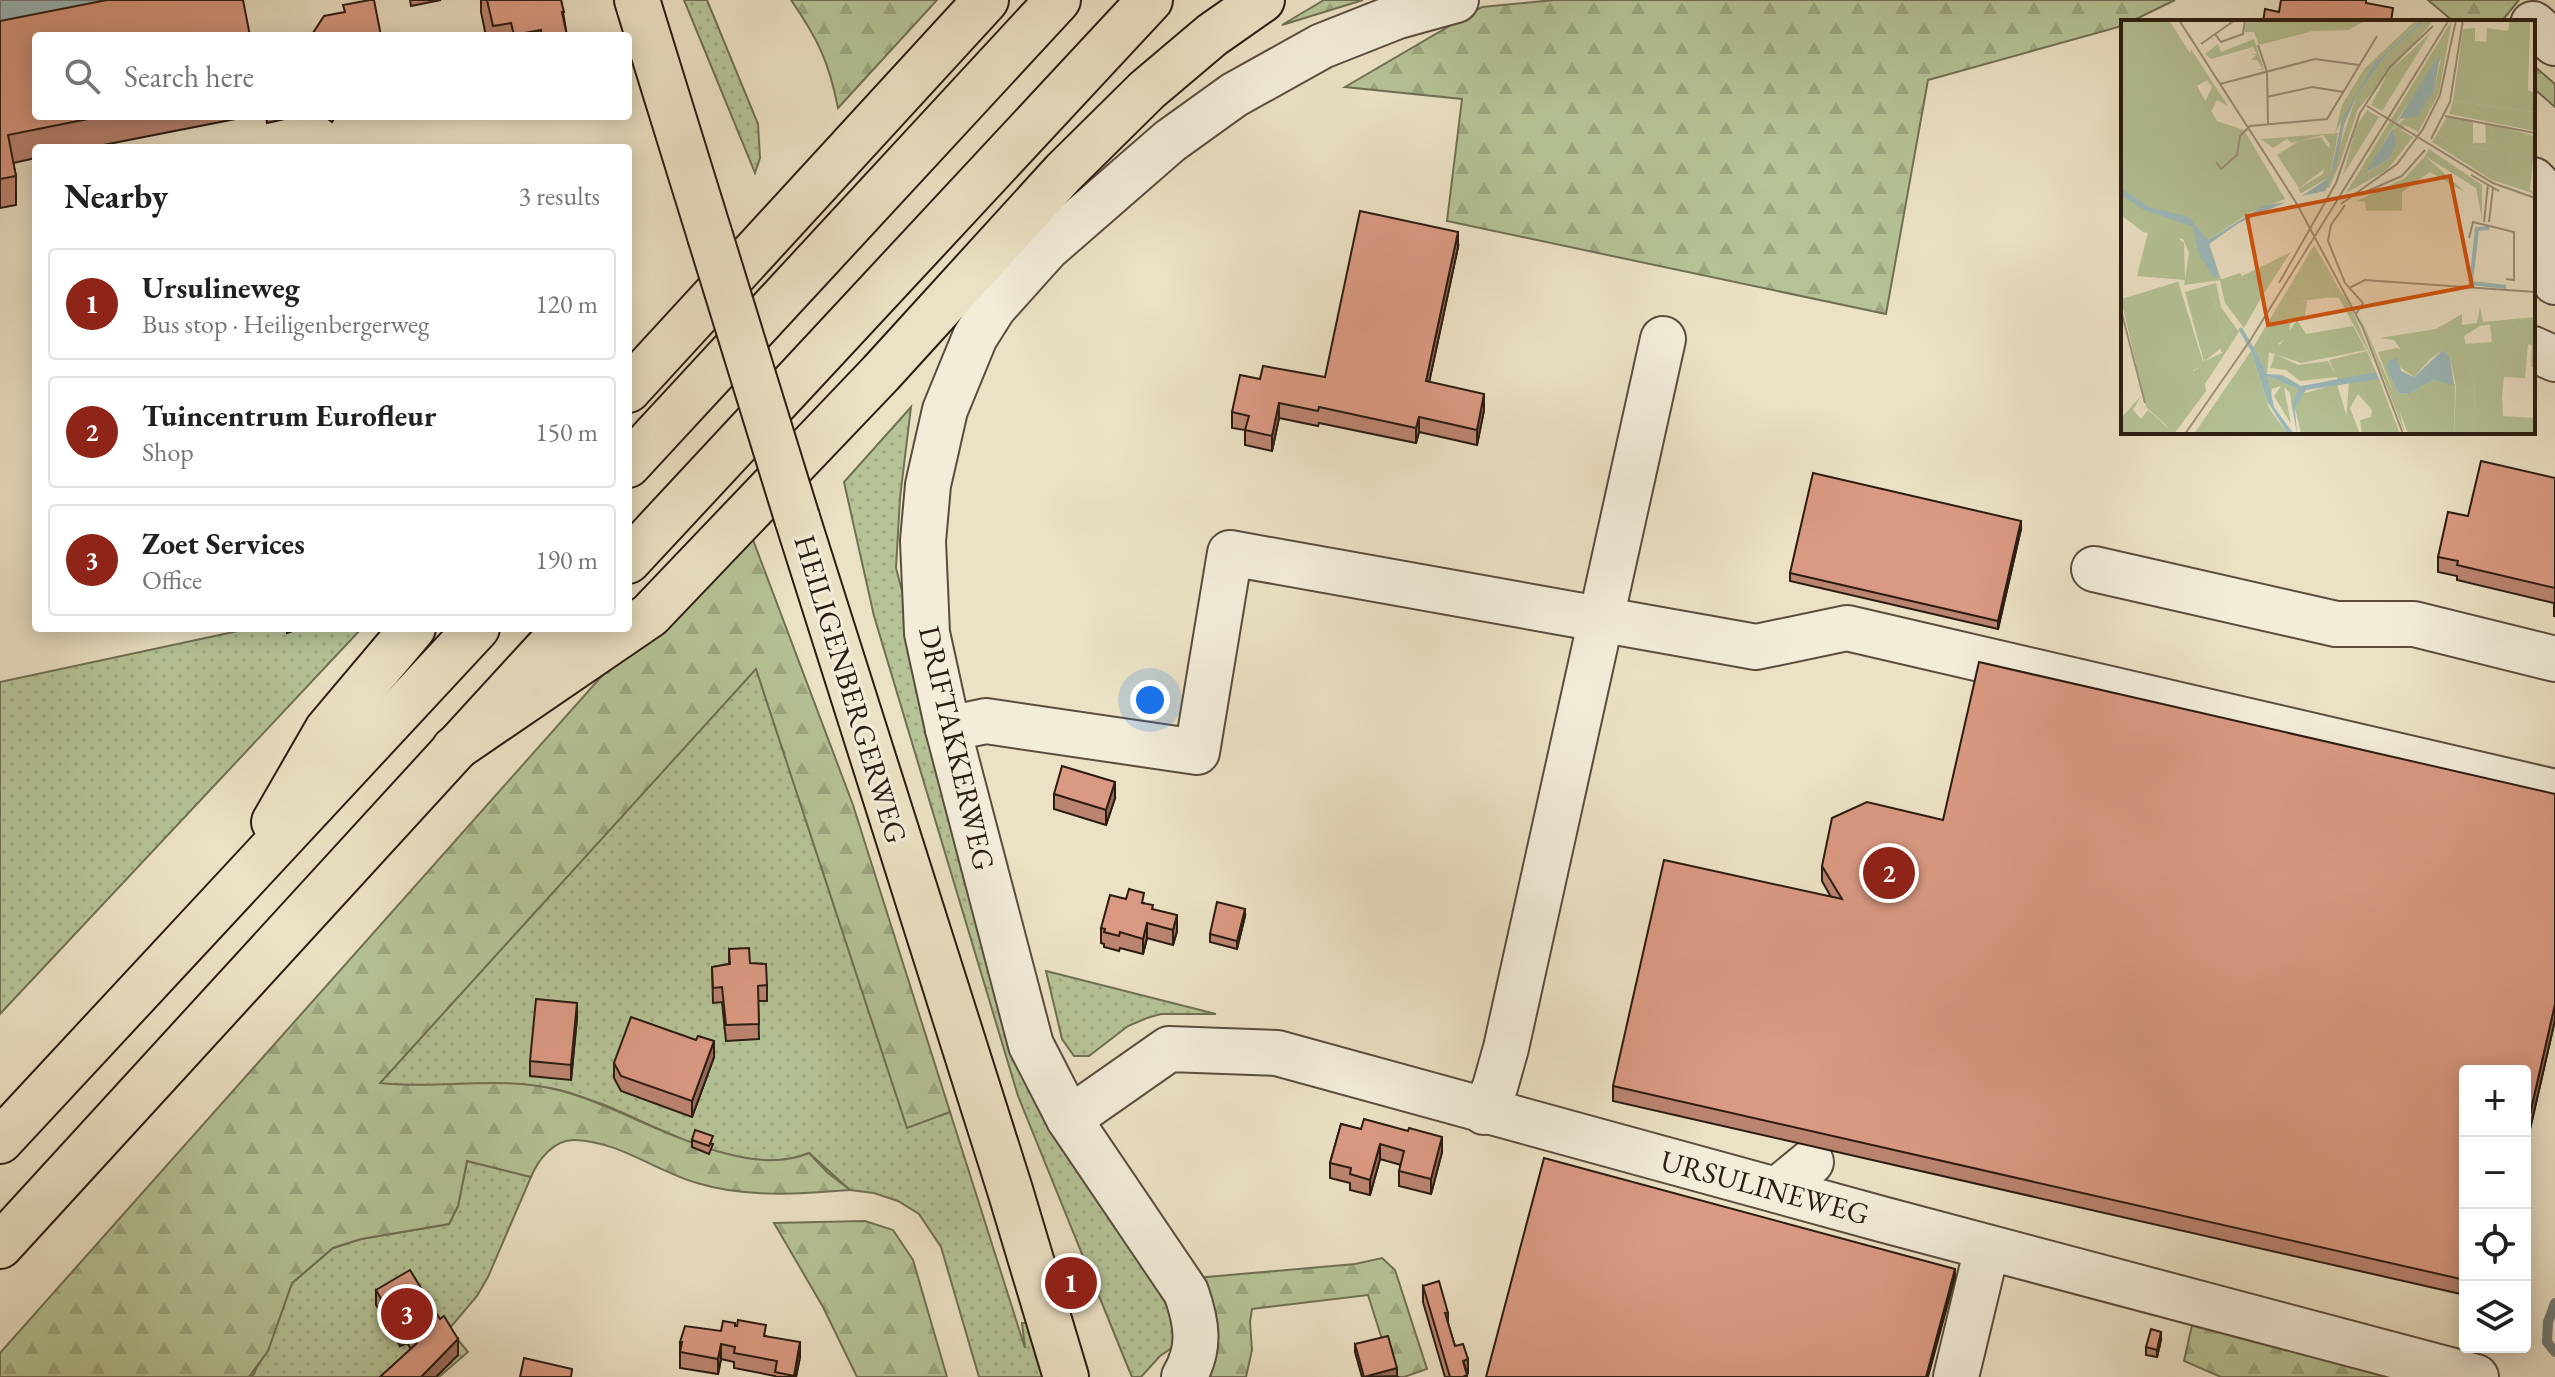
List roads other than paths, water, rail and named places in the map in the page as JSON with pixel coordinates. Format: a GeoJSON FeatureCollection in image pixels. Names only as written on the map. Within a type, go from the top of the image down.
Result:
{"type":"FeatureCollection","features":[{"type":"Feature","properties":{"kind":"main road","name":"HEILIGENBERGERWEG"},"geometry":{"type":"LineString","coordinates":[[637,0],[1066,1377]]}},
{"type":"Feature","properties":{"kind":"main road"},"geometry":{"type":"LineString","coordinates":[[632,386],[986,0]]}},
{"type":"Feature","properties":{"kind":"main road"},"geometry":{"type":"LineString","coordinates":[[632,461],[1058,0]]}},
{"type":"Feature","properties":{"kind":"main road"},"geometry":{"type":"LineString","coordinates":[[632,557],[1150,0]]}},
{"type":"Feature","properties":{"kind":"main road"},"geometry":{"type":"LineString","coordinates":[[632,627],[650,615],[881,373],[1064,172],[1147,90],[1212,35],[1262,0]]}},
{"type":"Feature","properties":{"kind":"main road"},"geometry":{"type":"LineString","coordinates":[[237,887],[327,730],[410,632]]}},
{"type":"Feature","properties":{"kind":"main road"},"geometry":{"type":"LineString","coordinates":[[0,1141],[473,632]]}},
{"type":"Feature","properties":{"kind":"main road"},"geometry":{"type":"LineString","coordinates":[[0,1246],[562,632]]}},
{"type":"Feature","properties":{"kind":"main road"},"geometry":{"type":"LineString","coordinates":[[454,749],[625,632]]}},
{"type":"Feature","properties":{"kind":"street","name":"DRIFTAKKERWEG"},"geometry":{"type":"LineString","coordinates":[[1184,1377],[1195,1351],[1197,1337],[1186,1292],[1069,1119],[1031,1045],[948,729],[927,633],[923,541],[926,497],[952,388],[975,337],[994,307],[1047,248],[1170,141],[1234,95],[1322,46],[1398,16],[1456,0]]}},
{"type":"Feature","properties":{"kind":"street"},"geometry":{"type":"LineString","coordinates":[[2535,25],[2555,43]]}},
{"type":"Feature","properties":{"kind":"street"},"geometry":{"type":"LineString","coordinates":[[2535,182],[2547,222],[2555,282]]}},
{"type":"Feature","properties":{"kind":"street"},"geometry":{"type":"LineString","coordinates":[[1484,1112],[1506,1048],[1663,339]]}},
{"type":"Feature","properties":{"kind":"street"},"geometry":{"type":"LineString","coordinates":[[2535,350],[2555,359]]}},
{"type":"Feature","properties":{"kind":"street"},"geometry":{"type":"LineString","coordinates":[[948,729],[986,721],[1197,752],[1230,553],[1756,647],[1847,628],[2555,792]]}},
{"type":"Feature","properties":{"kind":"street"},"geometry":{"type":"LineString","coordinates":[[2094,569],[2336,624],[2414,624],[2555,659]]}},
{"type":"Feature","properties":{"kind":"street","name":"URSULINEWEG"},"geometry":{"type":"LineString","coordinates":[[1069,1119],[1169,1049],[1277,1053],[1484,1112],[2460,1375]]}},
{"type":"Feature","properties":{"kind":"street"},"geometry":{"type":"LineString","coordinates":[[1777,1190],[1811,1162]]}},
{"type":"Feature","properties":{"kind":"street"},"geometry":{"type":"LineString","coordinates":[[1956,1377],[1987,1248]]}},
{"type":"Feature","properties":{"kind":"water"},"geometry":{"type":"Polygon","coordinates":[[[0,0],[181,0],[46,32],[32,32],[32,35],[0,43],[0,0]]]}},
{"type":"Feature","properties":{"kind":"waterway"},"geometry":{"type":"LineString","coordinates":[[2555,1303],[2548,1322],[2547,1342],[2555,1352]]}},
{"type":"Feature","properties":{"kind":"place","name":"Tuincentrum Eurofleur"},"geometry":{"type":"Point","coordinates":[1889,873]}},
{"type":"Feature","properties":{"kind":"place","name":"Ursulineweg"},"geometry":{"type":"Point","coordinates":[1071,1283]}},
{"type":"Feature","properties":{"kind":"place","name":"Zoet Services"},"geometry":{"type":"Point","coordinates":[407,1314]}}]}
